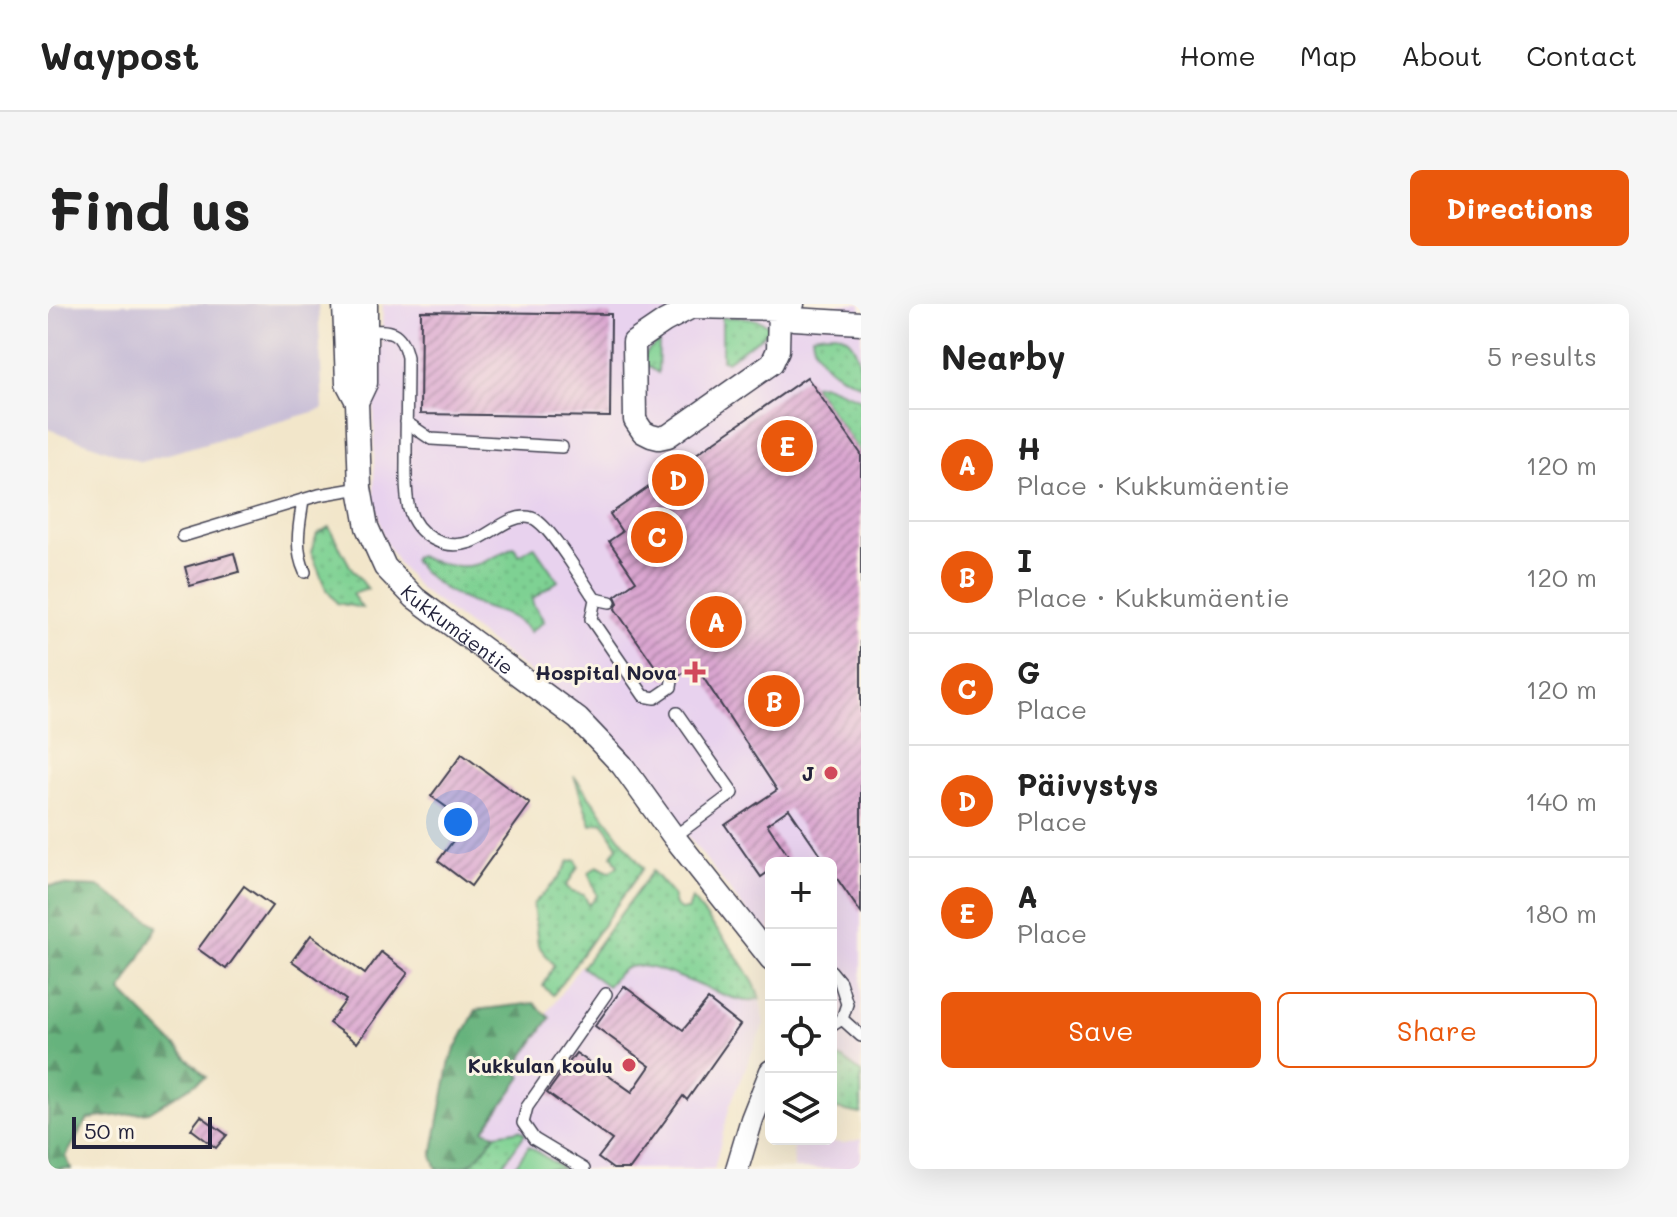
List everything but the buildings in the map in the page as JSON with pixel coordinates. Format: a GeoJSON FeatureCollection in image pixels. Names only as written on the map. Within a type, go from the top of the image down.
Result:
{"type":"FeatureCollection","features":[{"type":"Feature","properties":{"kind":"street","name":"Kukkumäentie"},"geometry":{"type":"LineString","coordinates":[[344,304],[366,383],[357,402],[360,488],[367,527],[385,567],[415,598],[578,719],[622,765],[674,837],[765,951]]}},
{"type":"Feature","properties":{"kind":"street","name":"Kukkumäentie"},"geometry":{"type":"LineString","coordinates":[[354,331],[366,304]]}},
{"type":"Feature","properties":{"kind":"street"},"geometry":{"type":"LineString","coordinates":[[692,305],[786,306],[778,350],[772,363],[668,436],[659,438],[643,432],[635,420],[634,342],[692,305]]}},
{"type":"Feature","properties":{"kind":"street"},"geometry":{"type":"LineString","coordinates":[[786,306],[794,319],[861,323]]}},
{"type":"Feature","properties":{"kind":"street"},"geometry":{"type":"LineString","coordinates":[[737,1169],[770,1073]]}},
{"type":"Feature","properties":{"kind":"lane"},"geometry":{"type":"LineString","coordinates":[[354,331],[386,330],[404,343],[407,357],[407,499],[415,523],[423,532],[444,544],[456,546],[476,541],[516,518],[534,518],[547,529],[595,599],[610,602]]}},
{"type":"Feature","properties":{"kind":"lane"},"geometry":{"type":"LineString","coordinates":[[406,422],[431,439],[562,447]]}},
{"type":"Feature","properties":{"kind":"lane"},"geometry":{"type":"LineString","coordinates":[[183,536],[360,488]]}},
{"type":"Feature","properties":{"kind":"lane"},"geometry":{"type":"LineString","coordinates":[[303,501],[297,536],[299,558],[305,572]]}},
{"type":"Feature","properties":{"kind":"lane"},"geometry":{"type":"LineString","coordinates":[[595,599],[591,619],[644,696],[655,698],[671,687],[672,681]]}},
{"type":"Feature","properties":{"kind":"lane"},"geometry":{"type":"LineString","coordinates":[[674,837],[733,793],[677,713]]}},
{"type":"Feature","properties":{"kind":"lane"},"geometry":{"type":"LineString","coordinates":[[837,978],[847,1004],[837,1022],[861,1036]]}},
{"type":"Feature","properties":{"kind":"lane"},"geometry":{"type":"LineString","coordinates":[[584,1169],[534,1139],[523,1123],[527,1107],[606,994]]}},
{"type":"Feature","properties":{"kind":"shaded area"},"geometry":{"type":"Polygon","coordinates":[[[48,304],[318,304],[323,409],[141,462],[48,429],[48,304]]]}},
{"type":"Feature","properties":{"kind":"shaded area","name":"Hospital Nova"},"geometry":{"type":"Polygon","coordinates":[[[383,304],[861,304],[861,1114],[837,1109],[837,857],[765,857],[765,936],[671,811],[602,727],[420,589],[384,540],[374,499],[374,358],[381,351],[383,304]]]}},
{"type":"Feature","properties":{"kind":"shaded area","name":"Kukkulan koulu"},"geometry":{"type":"Polygon","coordinates":[[[611,929],[759,993],[764,1024],[730,1105],[714,1169],[437,1169],[580,966],[583,967],[611,929]]]}},
{"type":"Feature","properties":{"kind":"shaded area"},"geometry":{"type":"Polygon","coordinates":[[[861,1139],[861,1169],[794,1169],[793,1145],[846,1143],[861,1139]]]}},
{"type":"Feature","properties":{"kind":"green space"},"geometry":{"type":"Polygon","coordinates":[[[722,317],[755,319],[772,329],[727,361],[722,360],[722,317]]]}},
{"type":"Feature","properties":{"kind":"green space"},"geometry":{"type":"Polygon","coordinates":[[[837,333],[851,342],[858,356],[861,385],[822,361],[812,335],[837,333]]]}},
{"type":"Feature","properties":{"kind":"green space"},"geometry":{"type":"Polygon","coordinates":[[[659,342],[658,373],[643,363],[646,353],[659,342]]]}},
{"type":"Feature","properties":{"kind":"green space"},"geometry":{"type":"Polygon","coordinates":[[[822,384],[861,399],[861,454],[813,385],[822,384]]]}},
{"type":"Feature","properties":{"kind":"green space"},"geometry":{"type":"Polygon","coordinates":[[[329,527],[350,566],[368,589],[352,594],[362,608],[337,603],[326,589],[311,552],[317,534],[329,527]]]}},
{"type":"Feature","properties":{"kind":"green space"},"geometry":{"type":"Polygon","coordinates":[[[534,546],[558,581],[532,599],[544,621],[530,632],[513,618],[443,588],[413,560],[418,556],[445,565],[467,566],[484,562],[514,547],[519,555],[534,546]]]}},
{"type":"Feature","properties":{"kind":"green space"},"geometry":{"type":"Polygon","coordinates":[[[574,776],[643,868],[553,995],[543,986],[554,965],[538,945],[533,904],[559,878],[569,861],[576,860],[578,867],[566,886],[572,892],[584,895],[589,905],[597,896],[589,873],[597,866],[609,872],[618,866],[612,855],[618,846],[603,822],[591,825],[574,776]]]}},
{"type":"Feature","properties":{"kind":"green space"},"geometry":{"type":"Polygon","coordinates":[[[652,871],[672,894],[675,906],[688,910],[692,899],[750,975],[760,999],[746,1001],[729,997],[666,972],[637,966],[623,970],[607,986],[582,967],[652,871]]]}},
{"type":"Feature","properties":{"kind":"green space"},"geometry":{"type":"Polygon","coordinates":[[[48,885],[99,887],[158,926],[121,991],[206,1077],[149,1112],[88,1119],[66,1156],[71,1169],[48,1169],[48,885]]]}},
{"type":"Feature","properties":{"kind":"green space"},"geometry":{"type":"Polygon","coordinates":[[[534,1003],[550,1018],[515,1069],[522,1077],[484,1130],[496,1134],[478,1157],[467,1165],[437,1169],[432,1156],[450,1060],[476,1010],[534,1003]]]}},
{"type":"Feature","properties":{"kind":"green space"},"geometry":{"type":"Polygon","coordinates":[[[837,1056],[861,1073],[861,1114],[837,1109],[837,1056]]]}},
{"type":"Feature","properties":{"kind":"green space"},"geometry":{"type":"Polygon","coordinates":[[[520,1130],[525,1134],[500,1169],[469,1166],[496,1134],[520,1130]]]}},
{"type":"Feature","properties":{"kind":"green space"},"geometry":{"type":"Polygon","coordinates":[[[529,1146],[563,1169],[513,1169],[529,1146]]]}},
{"type":"Feature","properties":{"kind":"place","name":"A"},"geometry":{"type":"Point","coordinates":[787,446]}},
{"type":"Feature","properties":{"kind":"place","name":"Päivystys"},"geometry":{"type":"Point","coordinates":[678,480]}},
{"type":"Feature","properties":{"kind":"place","name":"G"},"geometry":{"type":"Point","coordinates":[657,537]}},
{"type":"Feature","properties":{"kind":"place","name":"H"},"geometry":{"type":"Point","coordinates":[716,622]}},
{"type":"Feature","properties":{"kind":"place","name":"Hospital Nova"},"geometry":{"type":"Point","coordinates":[695,672]}},
{"type":"Feature","properties":{"kind":"place","name":"I"},"geometry":{"type":"Point","coordinates":[774,701]}},
{"type":"Feature","properties":{"kind":"place","name":"J"},"geometry":{"type":"Point","coordinates":[831,773]}},
{"type":"Feature","properties":{"kind":"place","name":"Kukkulan koulu"},"geometry":{"type":"Point","coordinates":[629,1065]}}]}
